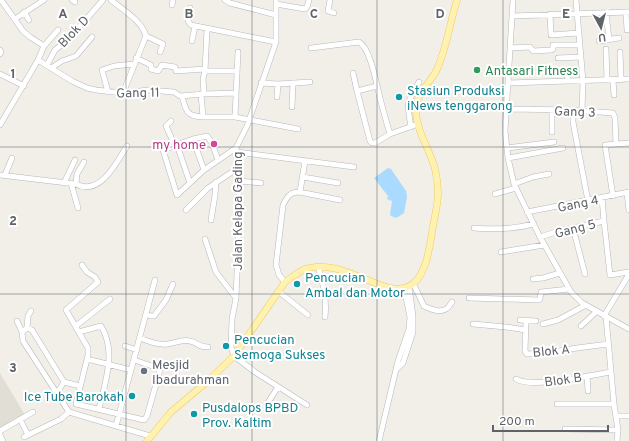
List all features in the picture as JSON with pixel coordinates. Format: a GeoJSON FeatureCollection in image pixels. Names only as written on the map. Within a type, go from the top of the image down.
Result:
{"type":"FeatureCollection","features":[{"type":"Feature","properties":{"kind":"main road"},"geometry":{"type":"LineString","coordinates":[[148,438],[171,412],[209,380],[234,356],[285,282],[304,270],[318,266],[327,267],[385,287],[400,289],[417,280],[428,254],[438,191],[433,162],[418,124],[416,106],[421,92],[438,67],[457,0]]}},
{"type":"Feature","properties":{"kind":"street"},"geometry":{"type":"LineString","coordinates":[[1,0],[23,31],[44,46]]}},
{"type":"Feature","properties":{"kind":"street"},"geometry":{"type":"LineString","coordinates":[[15,19],[43,0]]}},
{"type":"Feature","properties":{"kind":"street","name":"Blok D"},"geometry":{"type":"LineString","coordinates":[[49,66],[55,50],[68,40],[103,0]]}},
{"type":"Feature","properties":{"kind":"street"},"geometry":{"type":"LineString","coordinates":[[112,0],[139,23],[146,36],[163,44],[160,52]]}},
{"type":"Feature","properties":{"kind":"street"},"geometry":{"type":"LineString","coordinates":[[225,0],[230,3],[276,15]]}},
{"type":"Feature","properties":{"kind":"street"},"geometry":{"type":"LineString","coordinates":[[276,2],[305,9],[308,6],[309,0]]}},
{"type":"Feature","properties":{"kind":"street"},"geometry":{"type":"LineString","coordinates":[[330,0],[328,11],[334,13]]}},
{"type":"Feature","properties":{"kind":"street"},"geometry":{"type":"LineString","coordinates":[[514,0],[505,131],[508,158],[515,186],[544,245],[569,289],[578,300],[629,329]]}},
{"type":"Feature","properties":{"kind":"street"},"geometry":{"type":"LineString","coordinates":[[576,0],[583,81],[582,111]]}},
{"type":"Feature","properties":{"kind":"street","name":"Jalan Kelapa Gading"},"geometry":{"type":"LineString","coordinates":[[234,356],[231,347],[231,326],[236,298],[239,223],[237,150],[276,42],[276,2]]}},
{"type":"Feature","properties":{"kind":"street"},"geometry":{"type":"LineString","coordinates":[[190,8],[190,25],[276,42]]}},
{"type":"Feature","properties":{"kind":"street"},"geometry":{"type":"LineString","coordinates":[[24,12],[29,20]]}},
{"type":"Feature","properties":{"kind":"street"},"geometry":{"type":"LineString","coordinates":[[512,16],[627,12],[627,30]]}},
{"type":"Feature","properties":{"kind":"street"},"geometry":{"type":"LineString","coordinates":[[606,13],[609,39]]}},
{"type":"Feature","properties":{"kind":"street"},"geometry":{"type":"LineString","coordinates":[[550,14],[551,34],[579,33]]}},
{"type":"Feature","properties":{"kind":"street"},"geometry":{"type":"LineString","coordinates":[[192,41],[195,26]]}},
{"type":"Feature","properties":{"kind":"street"},"geometry":{"type":"LineString","coordinates":[[203,117],[202,94],[207,29]]}},
{"type":"Feature","properties":{"kind":"street"},"geometry":{"type":"LineString","coordinates":[[0,125],[24,86],[44,46],[58,30]]}},
{"type":"Feature","properties":{"kind":"street"},"geometry":{"type":"LineString","coordinates":[[123,93],[146,36]]}},
{"type":"Feature","properties":{"kind":"street"},"geometry":{"type":"LineString","coordinates":[[49,66],[76,56],[92,37]]}},
{"type":"Feature","properties":{"kind":"street"},"geometry":{"type":"LineString","coordinates":[[599,41],[619,38]]}},
{"type":"Feature","properties":{"kind":"street"},"geometry":{"type":"LineString","coordinates":[[311,48],[361,43],[366,49],[373,70],[376,86],[390,134]]}},
{"type":"Feature","properties":{"kind":"street"},"geometry":{"type":"LineString","coordinates":[[510,48],[530,47],[533,51],[553,49],[553,45],[580,45]]}},
{"type":"Feature","properties":{"kind":"street"},"geometry":{"type":"LineString","coordinates":[[606,49],[607,80]]}},
{"type":"Feature","properties":{"kind":"street"},"geometry":{"type":"LineString","coordinates":[[0,50],[0,54]]}},
{"type":"Feature","properties":{"kind":"street"},"geometry":{"type":"LineString","coordinates":[[235,117],[238,52]]}},
{"type":"Feature","properties":{"kind":"street"},"geometry":{"type":"LineString","coordinates":[[620,52],[621,80]]}},
{"type":"Feature","properties":{"kind":"street"},"geometry":{"type":"LineString","coordinates":[[558,58],[581,57]]}},
{"type":"Feature","properties":{"kind":"street"},"geometry":{"type":"LineString","coordinates":[[136,58],[151,65],[151,69],[158,71],[162,65],[175,67],[176,71],[236,71]]}},
{"type":"Feature","properties":{"kind":"street","name":"Gang 11"},"geometry":{"type":"LineString","coordinates":[[38,60],[72,81],[87,88],[108,92],[123,93],[148,90],[174,92],[178,96],[235,93]]}},
{"type":"Feature","properties":{"kind":"street"},"geometry":{"type":"LineString","coordinates":[[108,92],[102,70],[114,66],[134,64]]}},
{"type":"Feature","properties":{"kind":"street"},"geometry":{"type":"LineString","coordinates":[[567,71],[568,82]]}},
{"type":"Feature","properties":{"kind":"street"},"geometry":{"type":"LineString","coordinates":[[353,73],[370,141],[372,143],[375,143],[390,134],[418,124]]}},
{"type":"Feature","properties":{"kind":"street"},"geometry":{"type":"LineString","coordinates":[[0,74],[24,86]]}},
{"type":"Feature","properties":{"kind":"street"},"geometry":{"type":"LineString","coordinates":[[508,83],[629,79]]}},
{"type":"Feature","properties":{"kind":"street"},"geometry":{"type":"LineString","coordinates":[[613,80],[614,96]]}},
{"type":"Feature","properties":{"kind":"street"},"geometry":{"type":"LineString","coordinates":[[261,83],[278,84],[310,82]]}},
{"type":"Feature","properties":{"kind":"street"},"geometry":{"type":"LineString","coordinates":[[411,127],[407,105],[419,82]]}},
{"type":"Feature","properties":{"kind":"street"},"geometry":{"type":"LineString","coordinates":[[292,107],[293,83]]}},
{"type":"Feature","properties":{"kind":"street"},"geometry":{"type":"LineString","coordinates":[[277,97],[278,84]]}},
{"type":"Feature","properties":{"kind":"street"},"geometry":{"type":"LineString","coordinates":[[357,91],[376,86]]}},
{"type":"Feature","properties":{"kind":"street"},"geometry":{"type":"LineString","coordinates":[[182,96],[189,114],[193,117],[235,117],[298,129]]}},
{"type":"Feature","properties":{"kind":"street","name":"Gang 3"},"geometry":{"type":"LineString","coordinates":[[506,109],[573,110],[613,113],[615,118],[616,144]]}},
{"type":"Feature","properties":{"kind":"street"},"geometry":{"type":"LineString","coordinates":[[552,110],[552,132]]}},
{"type":"Feature","properties":{"kind":"street"},"geometry":{"type":"LineString","coordinates":[[573,110],[573,122],[588,201]]}},
{"type":"Feature","properties":{"kind":"street"},"geometry":{"type":"LineString","coordinates":[[171,121],[166,126],[176,145],[190,183]]}},
{"type":"Feature","properties":{"kind":"street"},"geometry":{"type":"LineString","coordinates":[[218,160],[212,143],[208,137],[205,136],[162,151],[177,195],[204,170],[218,160],[237,150],[304,161],[354,167]]}},
{"type":"Feature","properties":{"kind":"street"},"geometry":{"type":"LineString","coordinates":[[193,139],[204,170]]}},
{"type":"Feature","properties":{"kind":"street"},"geometry":{"type":"LineString","coordinates":[[507,148],[554,142]]}},
{"type":"Feature","properties":{"kind":"street"},"geometry":{"type":"LineString","coordinates":[[613,196],[605,147],[606,144],[629,143]]}},
{"type":"Feature","properties":{"kind":"street"},"geometry":{"type":"LineString","coordinates":[[12,158],[3,175],[82,186],[95,185],[107,178],[127,146]]}},
{"type":"Feature","properties":{"kind":"street"},"geometry":{"type":"LineString","coordinates":[[508,158],[563,148]]}},
{"type":"Feature","properties":{"kind":"street"},"geometry":{"type":"LineString","coordinates":[[64,183],[75,160]]}},
{"type":"Feature","properties":{"kind":"street"},"geometry":{"type":"LineString","coordinates":[[300,192],[304,161]]}},
{"type":"Feature","properties":{"kind":"street"},"geometry":{"type":"LineString","coordinates":[[78,208],[74,184],[77,174],[84,162]]}},
{"type":"Feature","properties":{"kind":"street"},"geometry":{"type":"LineString","coordinates":[[186,210],[216,182],[238,168]]}},
{"type":"Feature","properties":{"kind":"street"},"geometry":{"type":"LineString","coordinates":[[495,194],[536,176],[550,174]]}},
{"type":"Feature","properties":{"kind":"street"},"geometry":{"type":"LineString","coordinates":[[303,177],[338,183]]}},
{"type":"Feature","properties":{"kind":"street"},"geometry":{"type":"LineString","coordinates":[[239,181],[261,183]]}},
{"type":"Feature","properties":{"kind":"street"},"geometry":{"type":"LineString","coordinates":[[211,220],[216,182]]}},
{"type":"Feature","properties":{"kind":"street"},"geometry":{"type":"LineString","coordinates":[[285,282],[279,275],[276,265],[283,205],[289,195],[294,192],[300,192],[340,200]]}},
{"type":"Feature","properties":{"kind":"street"},"geometry":{"type":"LineString","coordinates":[[628,193],[629,210]]}},
{"type":"Feature","properties":{"kind":"street","name":"Gang 4"},"geometry":{"type":"LineString","coordinates":[[527,212],[628,193]]}},
{"type":"Feature","properties":{"kind":"street"},"geometry":{"type":"LineString","coordinates":[[602,198],[604,221]]}},
{"type":"Feature","properties":{"kind":"street","name":"Gang 5"},"geometry":{"type":"LineString","coordinates":[[540,237],[604,221],[610,274],[629,273]]}},
{"type":"Feature","properties":{"kind":"street"},"geometry":{"type":"LineString","coordinates":[[474,228],[501,230],[534,224]]}},
{"type":"Feature","properties":{"kind":"street"},"geometry":{"type":"LineString","coordinates":[[573,228],[586,274]]}},
{"type":"Feature","properties":{"kind":"street"},"geometry":{"type":"LineString","coordinates":[[205,239],[216,272],[236,298]]}},
{"type":"Feature","properties":{"kind":"street"},"geometry":{"type":"LineString","coordinates":[[501,252],[544,245]]}},
{"type":"Feature","properties":{"kind":"street"},"geometry":{"type":"LineString","coordinates":[[82,265],[87,272],[95,277],[98,282],[66,310],[88,348],[87,359],[76,404],[142,420],[146,419],[160,371],[158,368],[134,360]]}},
{"type":"Feature","properties":{"kind":"street"},"geometry":{"type":"LineString","coordinates":[[318,266],[326,298],[325,317]]}},
{"type":"Feature","properties":{"kind":"street"},"geometry":{"type":"LineString","coordinates":[[533,278],[543,278],[560,273]]}},
{"type":"Feature","properties":{"kind":"street"},"geometry":{"type":"LineString","coordinates":[[618,441],[605,316],[629,273]]}},
{"type":"Feature","properties":{"kind":"street"},"geometry":{"type":"LineString","coordinates":[[116,426],[155,280]]}},
{"type":"Feature","properties":{"kind":"street"},"geometry":{"type":"LineString","coordinates":[[146,314],[154,316],[166,300],[173,284]]}},
{"type":"Feature","properties":{"kind":"street"},"geometry":{"type":"LineString","coordinates":[[408,286],[424,306],[431,309],[444,311],[452,302]]}},
{"type":"Feature","properties":{"kind":"street"},"geometry":{"type":"LineString","coordinates":[[379,441],[397,369],[403,363],[414,328],[408,286]]}},
{"type":"Feature","properties":{"kind":"street"},"geometry":{"type":"LineString","coordinates":[[469,298],[539,300],[541,292],[569,289]]}},
{"type":"Feature","properties":{"kind":"street"},"geometry":{"type":"LineString","coordinates":[[278,291],[308,315]]}},
{"type":"Feature","properties":{"kind":"street"},"geometry":{"type":"LineString","coordinates":[[76,326],[110,299]]}},
{"type":"Feature","properties":{"kind":"street"},"geometry":{"type":"LineString","coordinates":[[543,324],[553,322],[586,305]]}},
{"type":"Feature","properties":{"kind":"street"},"geometry":{"type":"LineString","coordinates":[[28,328],[28,316],[30,311]]}},
{"type":"Feature","properties":{"kind":"street"},"geometry":{"type":"LineString","coordinates":[[580,326],[596,311]]}},
{"type":"Feature","properties":{"kind":"street"},"geometry":{"type":"LineString","coordinates":[[520,320],[536,321]]}},
{"type":"Feature","properties":{"kind":"street"},"geometry":{"type":"LineString","coordinates":[[17,321],[22,332],[23,341],[69,412],[116,426],[148,438]]}},
{"type":"Feature","properties":{"kind":"street","name":"Blok A"},"geometry":{"type":"LineString","coordinates":[[526,321],[525,351],[527,354],[547,353],[608,344]]}},
{"type":"Feature","properties":{"kind":"street"},"geometry":{"type":"LineString","coordinates":[[474,324],[526,330]]}},
{"type":"Feature","properties":{"kind":"street"},"geometry":{"type":"LineString","coordinates":[[80,332],[99,326],[102,327],[109,348],[109,365],[98,409]]}},
{"type":"Feature","properties":{"kind":"street"},"geometry":{"type":"LineString","coordinates":[[22,332],[28,328]]}},
{"type":"Feature","properties":{"kind":"street"},"geometry":{"type":"LineString","coordinates":[[28,328],[32,330],[64,382],[80,386]]}},
{"type":"Feature","properties":{"kind":"street"},"geometry":{"type":"LineString","coordinates":[[140,338],[156,344],[168,344],[185,340],[191,341],[199,346],[208,347]]}},
{"type":"Feature","properties":{"kind":"street"},"geometry":{"type":"LineString","coordinates":[[124,346],[137,350]]}},
{"type":"Feature","properties":{"kind":"street"},"geometry":{"type":"LineString","coordinates":[[234,356],[278,387],[307,405]]}},
{"type":"Feature","properties":{"kind":"street"},"geometry":{"type":"LineString","coordinates":[[87,359],[131,370]]}},
{"type":"Feature","properties":{"kind":"street","name":"Blok B"},"geometry":{"type":"LineString","coordinates":[[516,379],[524,383],[545,382],[611,372]]}},
{"type":"Feature","properties":{"kind":"street"},"geometry":{"type":"LineString","coordinates":[[587,376],[588,391]]}},
{"type":"Feature","properties":{"kind":"street"},"geometry":{"type":"LineString","coordinates":[[57,393],[64,382]]}},
{"type":"Feature","properties":{"kind":"street"},"geometry":{"type":"LineString","coordinates":[[267,404],[278,387]]}},
{"type":"Feature","properties":{"kind":"street"},"geometry":{"type":"LineString","coordinates":[[557,404],[614,404]]}},
{"type":"Feature","properties":{"kind":"street"},"geometry":{"type":"LineString","coordinates":[[0,431],[33,412]]}},
{"type":"Feature","properties":{"kind":"street"},"geometry":{"type":"LineString","coordinates":[[20,420],[26,436],[61,419],[69,412]]}},
{"type":"Feature","properties":{"kind":"street"},"geometry":{"type":"LineString","coordinates":[[616,416],[629,416]]}},
{"type":"Feature","properties":{"kind":"street"},"geometry":{"type":"LineString","coordinates":[[565,429],[618,430]]}},
{"type":"Feature","properties":{"kind":"street"},"geometry":{"type":"LineString","coordinates":[[0,435],[3,441]]}},
{"type":"Feature","properties":{"kind":"shaded area"},"geometry":{"type":"Polygon","coordinates":[[[0,373],[25,415],[0,428],[0,373]]]}},
{"type":"Feature","properties":{"kind":"water"},"geometry":{"type":"Polygon","coordinates":[[[388,168],[391,169],[406,191],[407,197],[404,213],[395,218],[390,215],[392,201],[387,199],[388,196],[374,178],[388,168]]]}},
{"type":"Feature","properties":{"kind":"place","name":"Antasari Fitness"},"geometry":{"type":"Point","coordinates":[477,70]}},
{"type":"Feature","properties":{"kind":"place","name":"Stasiun Produksi iNews tenggarong"},"geometry":{"type":"Point","coordinates":[399,97]}},
{"type":"Feature","properties":{"kind":"place","name":"my home"},"geometry":{"type":"Point","coordinates":[214,144]}},
{"type":"Feature","properties":{"kind":"place","name":"Pencucian Ambal dan Motor"},"geometry":{"type":"Point","coordinates":[297,284]}},
{"type":"Feature","properties":{"kind":"place","name":"Pencucian Semoga Sukses"},"geometry":{"type":"Point","coordinates":[226,346]}},
{"type":"Feature","properties":{"kind":"place","name":"Mesjid Ibadurahman"},"geometry":{"type":"Point","coordinates":[144,371]}},
{"type":"Feature","properties":{"kind":"place","name":"Ice Tube Barokah"},"geometry":{"type":"Point","coordinates":[132,396]}},
{"type":"Feature","properties":{"kind":"place","name":"Pusdalops BPBD Prov. Kaltim"},"geometry":{"type":"Point","coordinates":[194,414]}}]}
